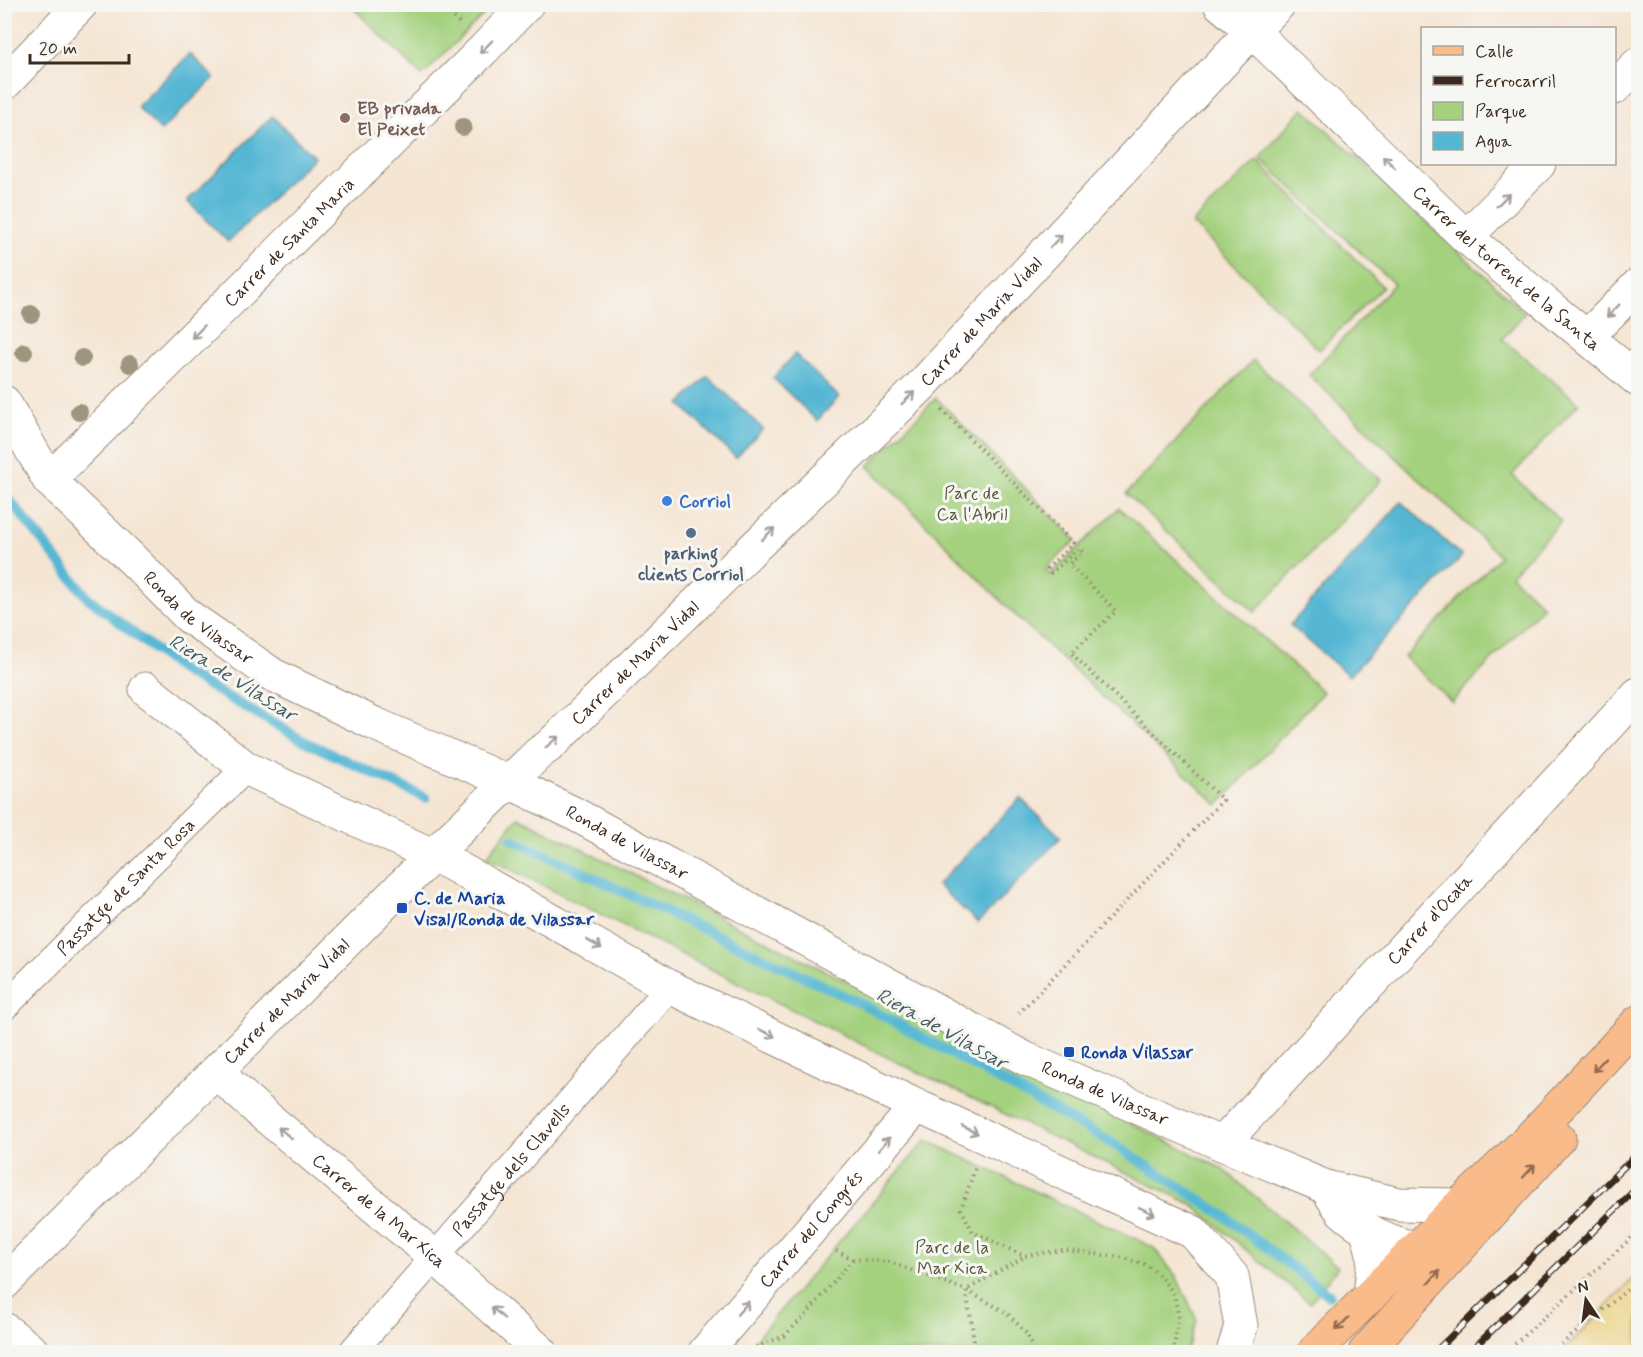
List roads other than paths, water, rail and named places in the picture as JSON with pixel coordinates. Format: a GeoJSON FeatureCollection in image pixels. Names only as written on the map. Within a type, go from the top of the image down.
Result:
{"type":"FeatureCollection","features":[{"type":"Feature","properties":{"kind":"main road"},"geometry":{"type":"LineString","coordinates":[[1314,1353],[1460,1204],[1527,1142],[1638,1022]]}},
{"type":"Feature","properties":{"kind":"main road"},"geometry":{"type":"LineString","coordinates":[[1365,1352],[1638,1054]]}},
{"type":"Feature","properties":{"kind":"street"},"geometry":{"type":"LineString","coordinates":[[4,84],[81,4]]}},
{"type":"Feature","properties":{"kind":"street","name":"Carrer de Santa Maria"},"geometry":{"type":"LineString","coordinates":[[49,480],[484,50],[527,4]]}},
{"type":"Feature","properties":{"kind":"street","name":"Carrer del torrent de la Santa"},"geometry":{"type":"LineString","coordinates":[[1220,4],[1252,31],[1466,237],[1588,336],[1638,380]]}},
{"type":"Feature","properties":{"kind":"street","name":"Carrer de Maria Vidal"},"geometry":{"type":"LineString","coordinates":[[4,1283],[432,855],[549,746],[920,387],[1279,4]]}},
{"type":"Feature","properties":{"kind":"street"},"geometry":{"type":"LineString","coordinates":[[1616,86],[1638,64]]}},
{"type":"Feature","properties":{"kind":"street"},"geometry":{"type":"LineString","coordinates":[[1466,237],[1538,165]]}},
{"type":"Feature","properties":{"kind":"street"},"geometry":{"type":"LineString","coordinates":[[1588,336],[1638,285]]}},
{"type":"Feature","properties":{"kind":"street","name":"Ronda de Vilassar"},"geometry":{"type":"LineString","coordinates":[[4,402],[49,480],[188,616],[273,675],[375,724],[509,782],[571,812],[1024,1058],[1326,1187],[1399,1204],[1460,1204]]}},
{"type":"Feature","properties":{"kind":"street"},"geometry":{"type":"LineString","coordinates":[[146,689],[246,768],[463,870],[670,987],[917,1106],[1193,1232],[1232,1276],[1241,1326],[1233,1353]]}},
{"type":"Feature","properties":{"kind":"street","name":"Carrer d'Ocata"},"geometry":{"type":"LineString","coordinates":[[1222,1144],[1638,694]]}},
{"type":"Feature","properties":{"kind":"street","name":"Passatge de Santa Rosa"},"geometry":{"type":"LineString","coordinates":[[4,1007],[246,768]]}},
{"type":"Feature","properties":{"kind":"street","name":"Passatge dels Clavells"},"geometry":{"type":"LineString","coordinates":[[352,1353],[670,987]]}},
{"type":"Feature","properties":{"kind":"street","name":"Carrer de la Mar Xica"},"geometry":{"type":"LineString","coordinates":[[216,1071],[257,1109],[434,1256],[541,1353]]}},
{"type":"Feature","properties":{"kind":"street","name":"Carrer del Congrés"},"geometry":{"type":"LineString","coordinates":[[705,1353],[917,1106]]}},
{"type":"Feature","properties":{"kind":"street"},"geometry":{"type":"LineString","coordinates":[[1326,1187],[1341,1209],[1367,1231],[1416,1249],[1437,1245],[1470,1218],[1493,1211]]}},
{"type":"Feature","properties":{"kind":"street"},"geometry":{"type":"LineString","coordinates":[[1388,1201],[1398,1222],[1416,1249]]}},
{"type":"Feature","properties":{"kind":"street"},"geometry":{"type":"LineString","coordinates":[[1367,1231],[1374,1257],[1370,1296]]}},
{"type":"Feature","properties":{"kind":"street"},"geometry":{"type":"LineString","coordinates":[[1365,1352],[1374,1325],[1401,1292],[1416,1249]]}},
{"type":"Feature","properties":{"kind":"street"},"geometry":{"type":"LineString","coordinates":[[4,1329],[33,1353]]}},
{"type":"Feature","properties":{"kind":"water"},"geometry":{"type":"Polygon","coordinates":[[[190,54],[214,78],[161,131],[137,107],[190,54]]]}},
{"type":"Feature","properties":{"kind":"water"},"geometry":{"type":"Polygon","coordinates":[[[272,116],[314,157],[228,242],[187,201],[272,116]]]}},
{"type":"Feature","properties":{"kind":"water"},"geometry":{"type":"Polygon","coordinates":[[[795,354],[839,397],[817,421],[773,378],[795,354]]]}},
{"type":"Feature","properties":{"kind":"water"},"geometry":{"type":"Polygon","coordinates":[[[708,376],[763,429],[736,458],[680,404],[708,376]]]}},
{"type":"Feature","properties":{"kind":"water"},"geometry":{"type":"Polygon","coordinates":[[[1401,502],[1462,556],[1349,676],[1290,625],[1401,502]]]}},
{"type":"Feature","properties":{"kind":"water"},"geometry":{"type":"Polygon","coordinates":[[[1020,798],[1061,837],[978,923],[937,885],[1020,798]]]}},
{"type":"Feature","properties":{"kind":"waterway","name":"Riera de Vilassar"},"geometry":{"type":"LineString","coordinates":[[4,493],[87,597],[182,671],[304,741],[426,798]]}},
{"type":"Feature","properties":{"kind":"waterway","name":"Riera de Vilassar"},"geometry":{"type":"LineString","coordinates":[[512,839],[862,1004],[1107,1140],[1222,1214],[1329,1295]]}},
{"type":"Feature","properties":{"kind":"railway"},"geometry":{"type":"LineString","coordinates":[[1435,1352],[1638,1153]]}},
{"type":"Feature","properties":{"kind":"railway"},"geometry":{"type":"LineString","coordinates":[[1470,1352],[1638,1187]]}},
{"type":"Feature","properties":{"kind":"place","name":"EB privada El Peixet"},"geometry":{"type":"Point","coordinates":[345,118]}},
{"type":"Feature","properties":{"kind":"place","name":"Corriol"},"geometry":{"type":"Point","coordinates":[667,501]}},
{"type":"Feature","properties":{"kind":"place","name":"parking clients Corriol"},"geometry":{"type":"Point","coordinates":[691,533]}},
{"type":"Feature","properties":{"kind":"place","name":"C. de Maria Visal/Ronda de Vilassar"},"geometry":{"type":"Point","coordinates":[402,908]}},
{"type":"Feature","properties":{"kind":"place","name":"Ronda Vilassar"},"geometry":{"type":"Point","coordinates":[1069,1052]}},
{"type":"Feature","properties":{"kind":"park label","name":"Parc de Ca l'Abril"},"geometry":{"type":"Point","coordinates":[972,503]}},
{"type":"Feature","properties":{"kind":"park label","name":"Parc de la Mar Xica"},"geometry":{"type":"Point","coordinates":[952,1257]}}]}
